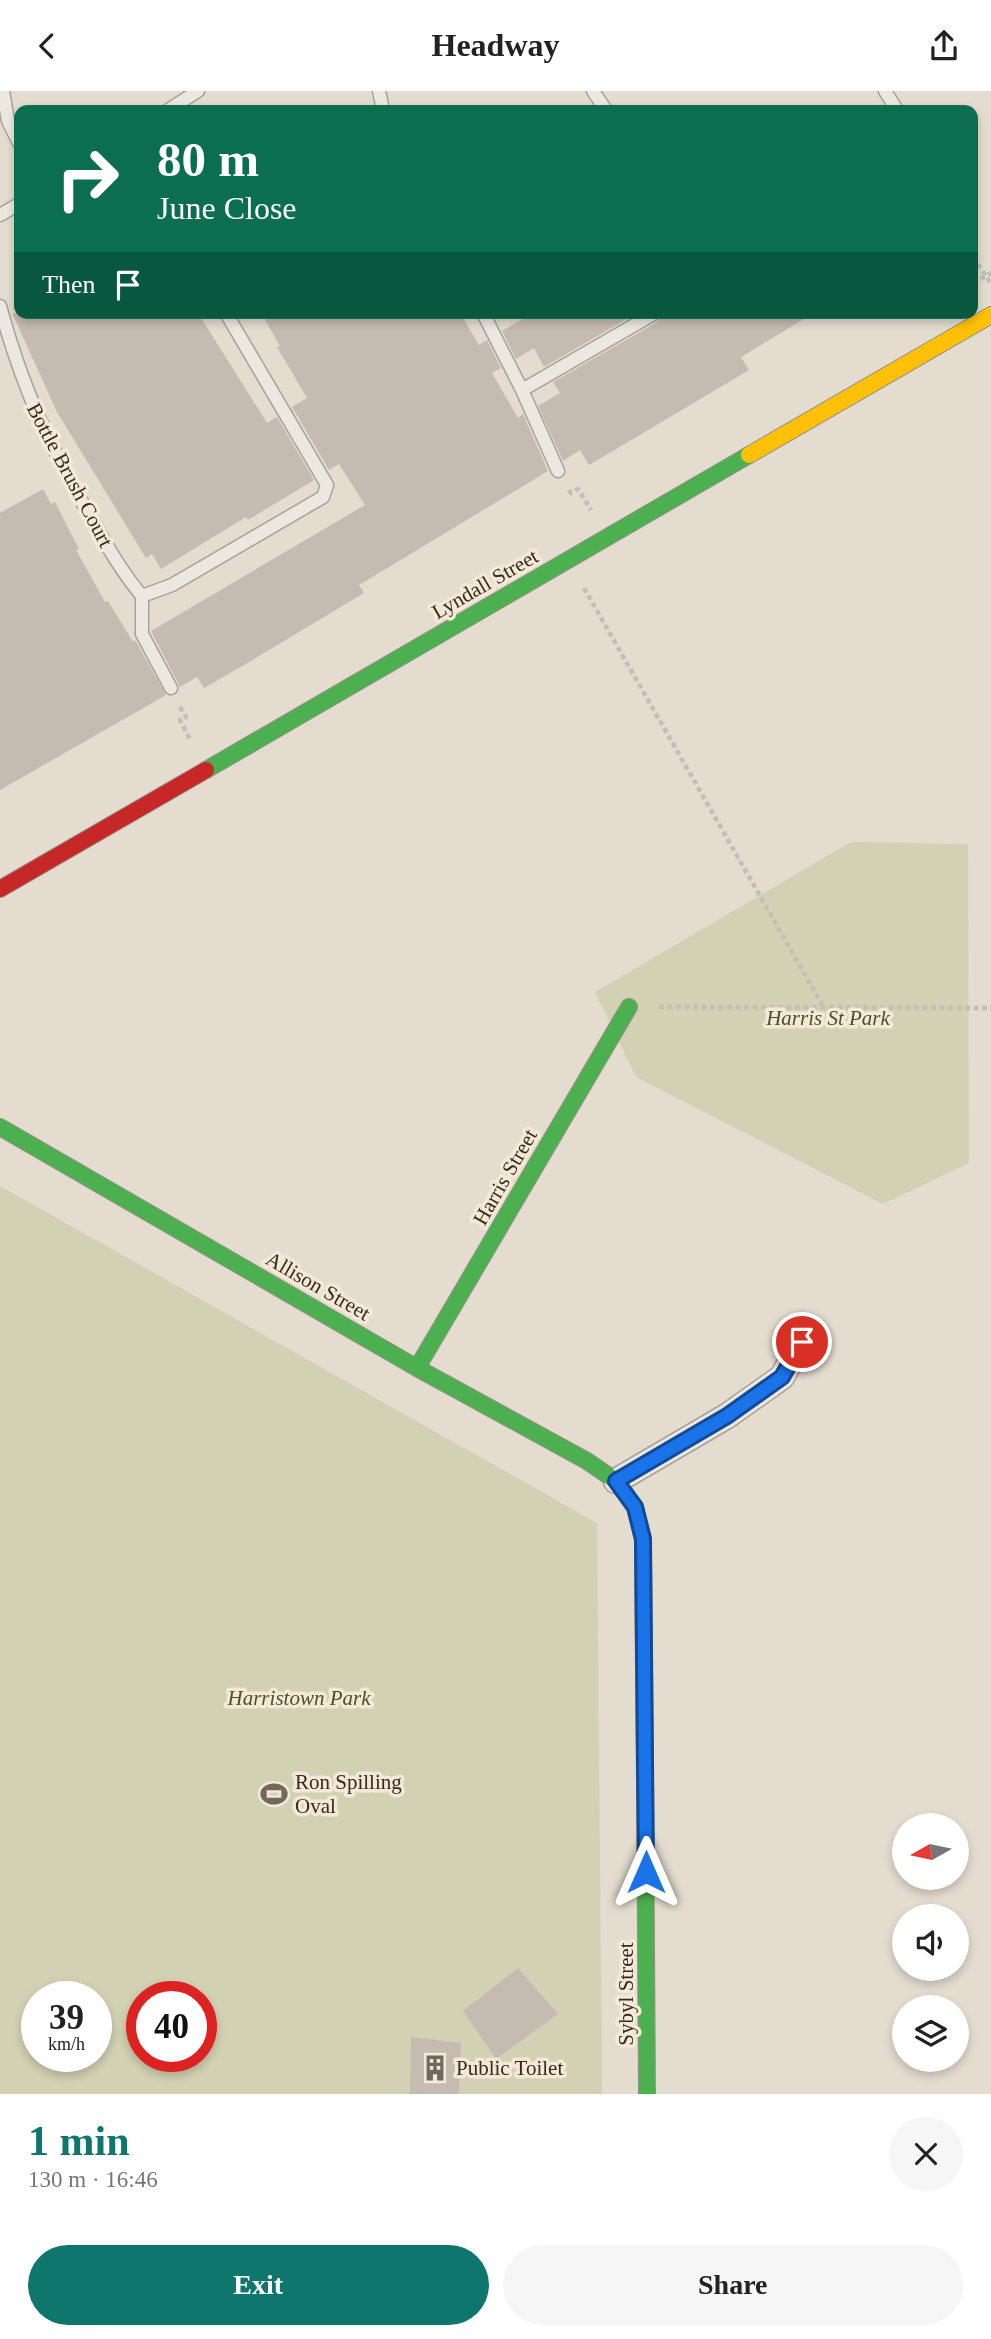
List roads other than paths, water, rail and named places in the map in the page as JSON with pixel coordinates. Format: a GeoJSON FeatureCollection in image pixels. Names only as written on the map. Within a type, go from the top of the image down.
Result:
{"type":"FeatureCollection","features":[{"type":"Feature","properties":{"kind":"street","name":"Lyndall Street"},"geometry":{"type":"LineString","coordinates":[[0,889],[991,315]]}},
{"type":"Feature","properties":{"kind":"street","name":"Harris Street"},"geometry":{"type":"LineString","coordinates":[[417,1368],[629,1007]]}},
{"type":"Feature","properties":{"kind":"street","name":"Allison Street"},"geometry":{"type":"LineString","coordinates":[[0,1127],[417,1368],[559,1445],[616,1481]]}},
{"type":"Feature","properties":{"kind":"street"},"geometry":{"type":"LineString","coordinates":[[616,1481],[727,1416],[782,1377],[802,1342]]}},
{"type":"Feature","properties":{"kind":"street","name":"Sybyl Street"},"geometry":{"type":"LineString","coordinates":[[616,1481],[635,1507],[643,1539],[648,2094]]}},
{"type":"Feature","properties":{"kind":"lane"},"geometry":{"type":"LineString","coordinates":[[3,91],[8,121],[14,133]]}},
{"type":"Feature","properties":{"kind":"lane"},"geometry":{"type":"LineString","coordinates":[[176,105],[198,91]]}},
{"type":"Feature","properties":{"kind":"lane","name":"Bottle Brush Court"},"geometry":{"type":"LineString","coordinates":[[0,306],[29,397],[54,452],[125,575],[142,596]]}},
{"type":"Feature","properties":{"kind":"lane"},"geometry":{"type":"LineString","coordinates":[[171,688],[142,633],[142,596],[172,586],[323,497],[327,485],[230,319]]}},
{"type":"Feature","properties":{"kind":"lane"},"geometry":{"type":"LineString","coordinates":[[486,319],[522,390],[558,471]]}},
{"type":"Feature","properties":{"kind":"lane"},"geometry":{"type":"LineString","coordinates":[[522,390],[645,319]]}},
{"type":"Feature","properties":{"kind":"place","name":"Ron Spilling Oval"},"geometry":{"type":"Point","coordinates":[274,1794]}},
{"type":"Feature","properties":{"kind":"place","name":"Public Toilet"},"geometry":{"type":"Point","coordinates":[435,2068]}},
{"type":"Feature","properties":{"kind":"park label","name":"Harris St Park"},"geometry":{"type":"Point","coordinates":[828,1018]}},
{"type":"Feature","properties":{"kind":"park label","name":"Harristown Park"},"geometry":{"type":"Point","coordinates":[299,1698]}}]}
